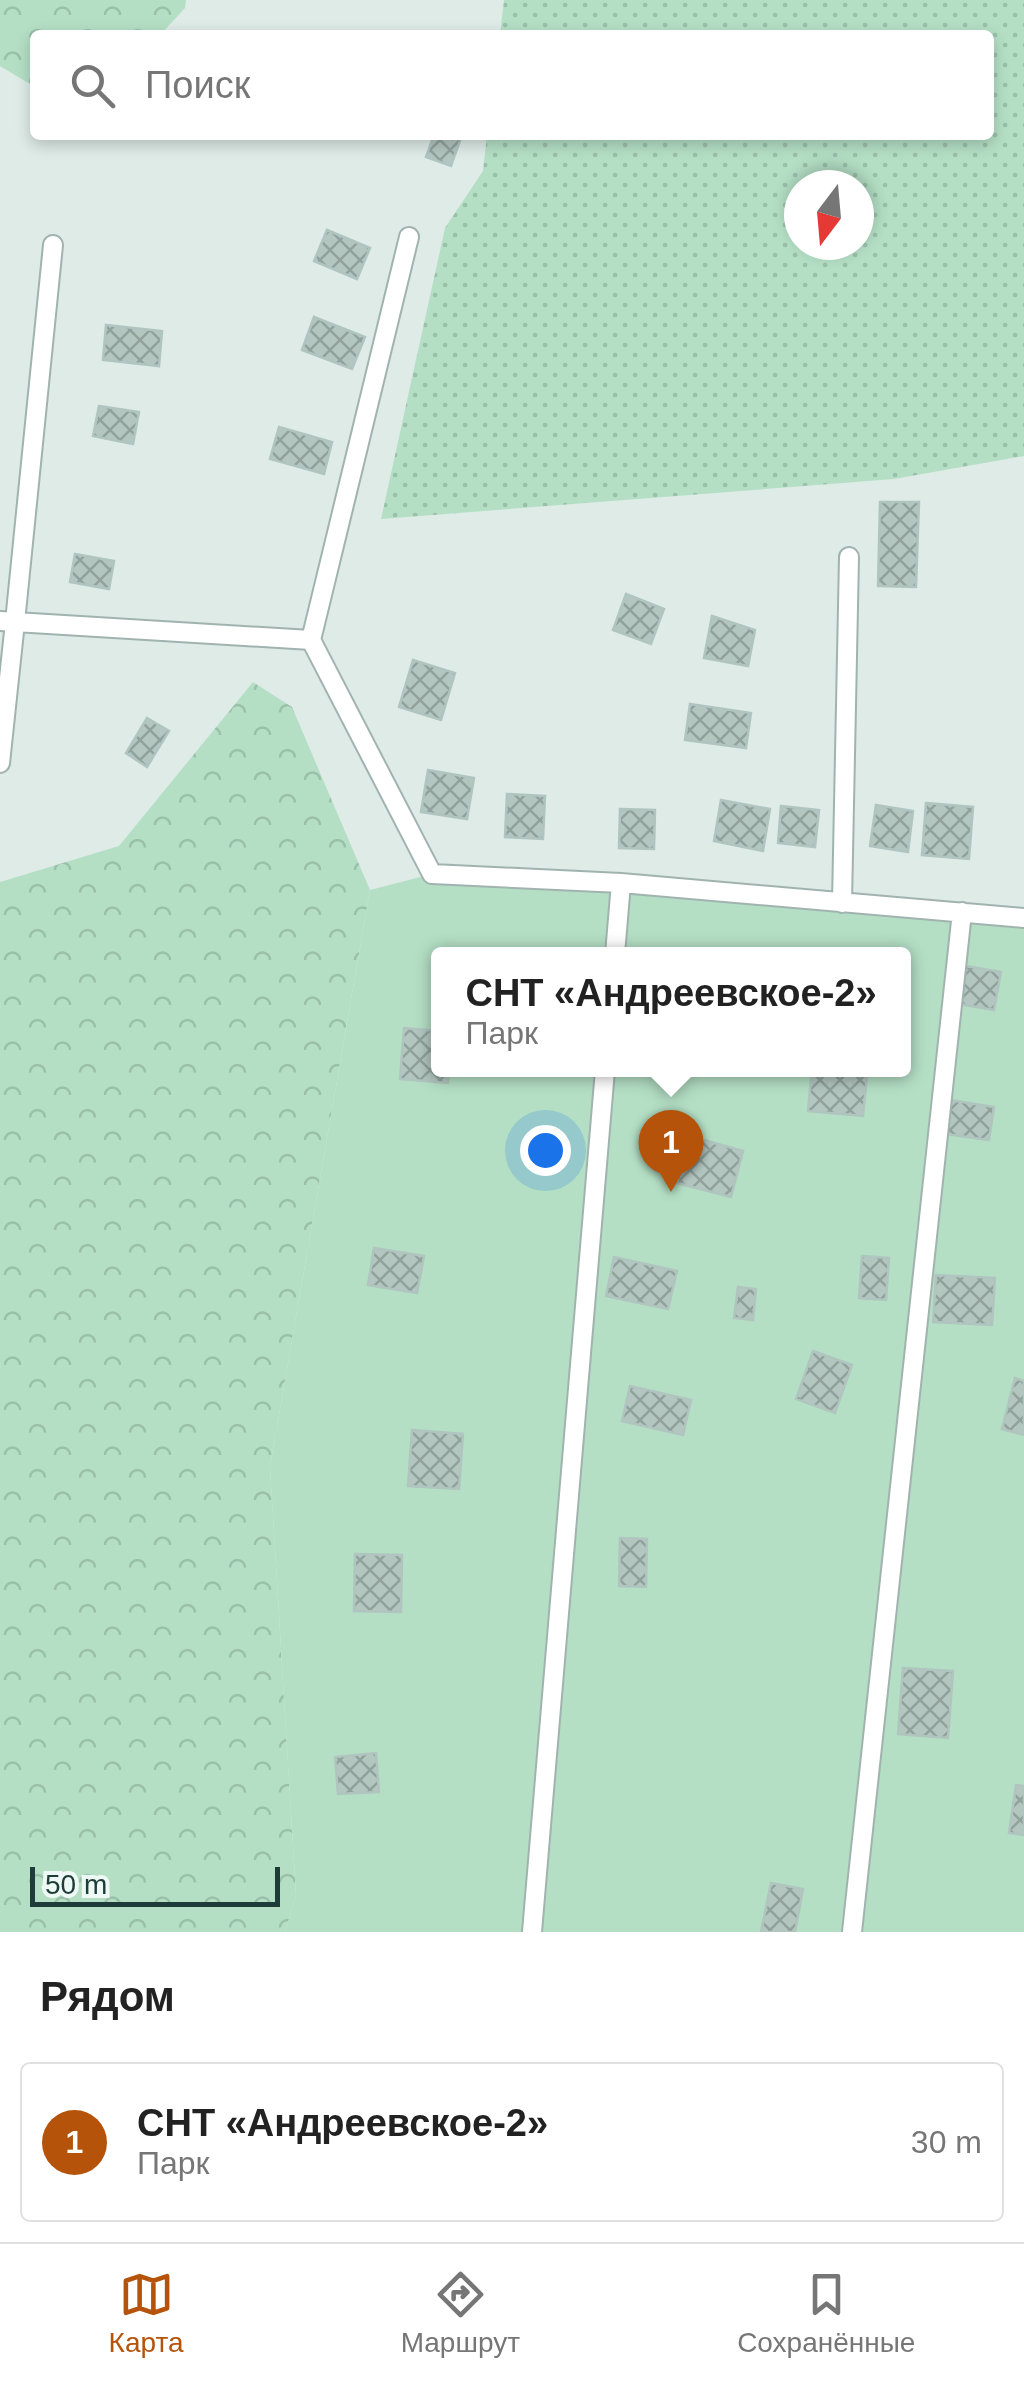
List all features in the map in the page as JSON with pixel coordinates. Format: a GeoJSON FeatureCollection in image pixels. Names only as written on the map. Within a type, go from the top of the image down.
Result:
{"type":"FeatureCollection","features":[{"type":"Feature","properties":{"kind":"lane"},"geometry":{"type":"LineString","coordinates":[[409,237],[311,640],[432,874],[621,883],[1024,918]]}},
{"type":"Feature","properties":{"kind":"lane"},"geometry":{"type":"LineString","coordinates":[[0,764],[8,621],[53,246]]}},
{"type":"Feature","properties":{"kind":"lane"},"geometry":{"type":"LineString","coordinates":[[842,903],[849,556]]}},
{"type":"Feature","properties":{"kind":"lane"},"geometry":{"type":"LineString","coordinates":[[8,621],[311,640]]}},
{"type":"Feature","properties":{"kind":"lane"},"geometry":{"type":"LineString","coordinates":[[616,947],[621,883]]}},
{"type":"Feature","properties":{"kind":"lane"},"geometry":{"type":"LineString","coordinates":[[852,1932],[962,912]]}},
{"type":"Feature","properties":{"kind":"lane"},"geometry":{"type":"LineString","coordinates":[[532,1932],[604,1077]]}},
{"type":"Feature","properties":{"kind":"green space"},"geometry":{"type":"Polygon","coordinates":[[[0,0],[186,0],[185,8],[165,30],[30,30],[30,84],[0,66],[0,0]]]}},
{"type":"Feature","properties":{"kind":"green space"},"geometry":{"type":"Polygon","coordinates":[[[504,0],[1024,0],[1024,456],[894,479],[381,519],[445,228],[483,171],[486,140],[994,140],[994,30],[501,30],[504,0]]]}},
{"type":"Feature","properties":{"kind":"green space"},"geometry":{"type":"Polygon","coordinates":[[[253,682],[292,707],[370,890],[270,1467],[296,1896],[285,1932],[0,1932],[0,882],[119,846],[253,682]]]}},
{"type":"Feature","properties":{"kind":"green space"},"geometry":{"type":"Polygon","coordinates":[[[432,874],[1024,918],[1024,1932],[285,1932],[296,1896],[270,1467],[370,890],[432,874]]]}},
{"type":"Feature","properties":{"kind":"building"},"geometry":{"type":"Polygon","coordinates":[[[432,140],[460,140],[451,166],[426,157],[432,140]]]}},
{"type":"Feature","properties":{"kind":"building"},"geometry":{"type":"Polygon","coordinates":[[[327,230],[370,248],[357,279],[314,261],[327,230]]]}},
{"type":"Feature","properties":{"kind":"building"},"geometry":{"type":"Polygon","coordinates":[[[314,317],[365,337],[352,369],[302,350],[314,317]]]}},
{"type":"Feature","properties":{"kind":"building"},"geometry":{"type":"Polygon","coordinates":[[[106,325],[162,331],[159,366],[103,360],[106,325]]]}},
{"type":"Feature","properties":{"kind":"building"},"geometry":{"type":"Polygon","coordinates":[[[99,406],[139,412],[133,444],[93,436],[99,406]]]}},
{"type":"Feature","properties":{"kind":"building"},"geometry":{"type":"Polygon","coordinates":[[[279,427],[332,442],[324,474],[270,459],[279,427]]]}},
{"type":"Feature","properties":{"kind":"building"},"geometry":{"type":"Polygon","coordinates":[[[880,502],[919,502],[916,587],[878,586],[880,502]]]}},
{"type":"Feature","properties":{"kind":"building"},"geometry":{"type":"Polygon","coordinates":[[[75,554],[114,561],[109,589],[70,582],[75,554]]]}},
{"type":"Feature","properties":{"kind":"building"},"geometry":{"type":"Polygon","coordinates":[[[626,594],[664,609],[651,644],[613,630],[626,594]]]}},
{"type":"Feature","properties":{"kind":"building"},"geometry":{"type":"Polygon","coordinates":[[[712,616],[755,630],[748,666],[704,658],[712,616]]]}},
{"type":"Feature","properties":{"kind":"building"},"geometry":{"type":"Polygon","coordinates":[[[413,660],[455,673],[441,720],[399,707],[413,660]]]}},
{"type":"Feature","properties":{"kind":"building"},"geometry":{"type":"Polygon","coordinates":[[[690,704],[751,713],[746,748],[685,740],[690,704]]]}},
{"type":"Feature","properties":{"kind":"building"},"geometry":{"type":"Polygon","coordinates":[[[147,718],[169,731],[147,767],[126,753],[147,718]]]}},
{"type":"Feature","properties":{"kind":"building"},"geometry":{"type":"Polygon","coordinates":[[[428,770],[474,778],[467,819],[421,812],[428,770]]]}},
{"type":"Feature","properties":{"kind":"building"},"geometry":{"type":"Polygon","coordinates":[[[507,794],[545,796],[543,839],[505,837],[507,794]]]}},
{"type":"Feature","properties":{"kind":"building"},"geometry":{"type":"Polygon","coordinates":[[[721,800],[770,809],[763,851],[714,841],[721,800]]]}},
{"type":"Feature","properties":{"kind":"building"},"geometry":{"type":"Polygon","coordinates":[[[926,803],[973,807],[969,859],[922,855],[926,803]]]}},
{"type":"Feature","properties":{"kind":"building"},"geometry":{"type":"Polygon","coordinates":[[[876,805],[913,811],[908,852],[870,846],[876,805]]]}},
{"type":"Feature","properties":{"kind":"building"},"geometry":{"type":"Polygon","coordinates":[[[781,806],[819,810],[815,847],[778,843],[781,806]]]}},
{"type":"Feature","properties":{"kind":"building"},"geometry":{"type":"Polygon","coordinates":[[[620,809],[655,810],[654,849],[619,848],[620,809]]]}},
{"type":"Feature","properties":{"kind":"building"},"geometry":{"type":"Polygon","coordinates":[[[966,966],[1001,972],[994,1010],[959,1004],[966,966]]]}},
{"type":"Feature","properties":{"kind":"building"},"geometry":{"type":"Polygon","coordinates":[[[404,1028],[431,1030],[431,1077],[448,1077],[448,1083],[400,1079],[404,1028]]]}},
{"type":"Feature","properties":{"kind":"building"},"geometry":{"type":"Polygon","coordinates":[[[811,1077],[867,1077],[863,1116],[808,1111],[811,1077]]]}},
{"type":"Feature","properties":{"kind":"building"},"geometry":{"type":"Polygon","coordinates":[[[950,1100],[994,1107],[989,1140],[945,1134],[950,1100]]]}},
{"type":"Feature","properties":{"kind":"building"},"geometry":{"type":"Polygon","coordinates":[[[689,1136],[743,1151],[731,1197],[677,1183],[689,1136]]]}},
{"type":"Feature","properties":{"kind":"building"},"geometry":{"type":"Polygon","coordinates":[[[374,1248],[424,1256],[417,1293],[368,1285],[374,1248]]]}},
{"type":"Feature","properties":{"kind":"building"},"geometry":{"type":"Polygon","coordinates":[[[862,1256],[889,1258],[886,1300],[859,1298],[862,1256]]]}},
{"type":"Feature","properties":{"kind":"building"},"geometry":{"type":"Polygon","coordinates":[[[614,1257],[677,1271],[668,1309],[606,1296],[614,1257]]]}},
{"type":"Feature","properties":{"kind":"building"},"geometry":{"type":"Polygon","coordinates":[[[936,1275],[995,1278],[992,1325],[933,1322],[936,1275]]]}},
{"type":"Feature","properties":{"kind":"building"},"geometry":{"type":"Polygon","coordinates":[[[738,1287],[756,1289],[753,1320],[734,1318],[738,1287]]]}},
{"type":"Feature","properties":{"kind":"building"},"geometry":{"type":"Polygon","coordinates":[[[813,1351],[852,1365],[835,1413],[796,1399],[813,1351]]]}},
{"type":"Feature","properties":{"kind":"building"},"geometry":{"type":"Polygon","coordinates":[[[1015,1378],[1024,1381],[1024,1435],[1002,1429],[1015,1378]]]}},
{"type":"Feature","properties":{"kind":"building"},"geometry":{"type":"Polygon","coordinates":[[[630,1386],[691,1400],[683,1435],[622,1421],[630,1386]]]}},
{"type":"Feature","properties":{"kind":"building"},"geometry":{"type":"Polygon","coordinates":[[[412,1430],[463,1434],[459,1489],[408,1486],[412,1430]]]}},
{"type":"Feature","properties":{"kind":"building"},"geometry":{"type":"Polygon","coordinates":[[[620,1538],[647,1539],[646,1587],[619,1586],[620,1538]]]}},
{"type":"Feature","properties":{"kind":"building"},"geometry":{"type":"Polygon","coordinates":[[[355,1554],[402,1555],[401,1612],[354,1611],[355,1554]]]}},
{"type":"Feature","properties":{"kind":"building"},"geometry":{"type":"Polygon","coordinates":[[[903,1668],[953,1671],[948,1738],[898,1734],[903,1668]]]}},
{"type":"Feature","properties":{"kind":"building"},"geometry":{"type":"Polygon","coordinates":[[[376,1753],[379,1792],[338,1794],[335,1757],[376,1753]]]}},
{"type":"Feature","properties":{"kind":"building"},"geometry":{"type":"Polygon","coordinates":[[[1016,1785],[1024,1786],[1024,1835],[1009,1833],[1016,1785]]]}},
{"type":"Feature","properties":{"kind":"building"},"geometry":{"type":"Polygon","coordinates":[[[771,1883],[803,1889],[795,1932],[761,1932],[771,1883]]]}},
{"type":"Feature","properties":{"kind":"place","name":"СНТ «Андреевское-2»"},"geometry":{"type":"Point","coordinates":[671,1192]}}]}
